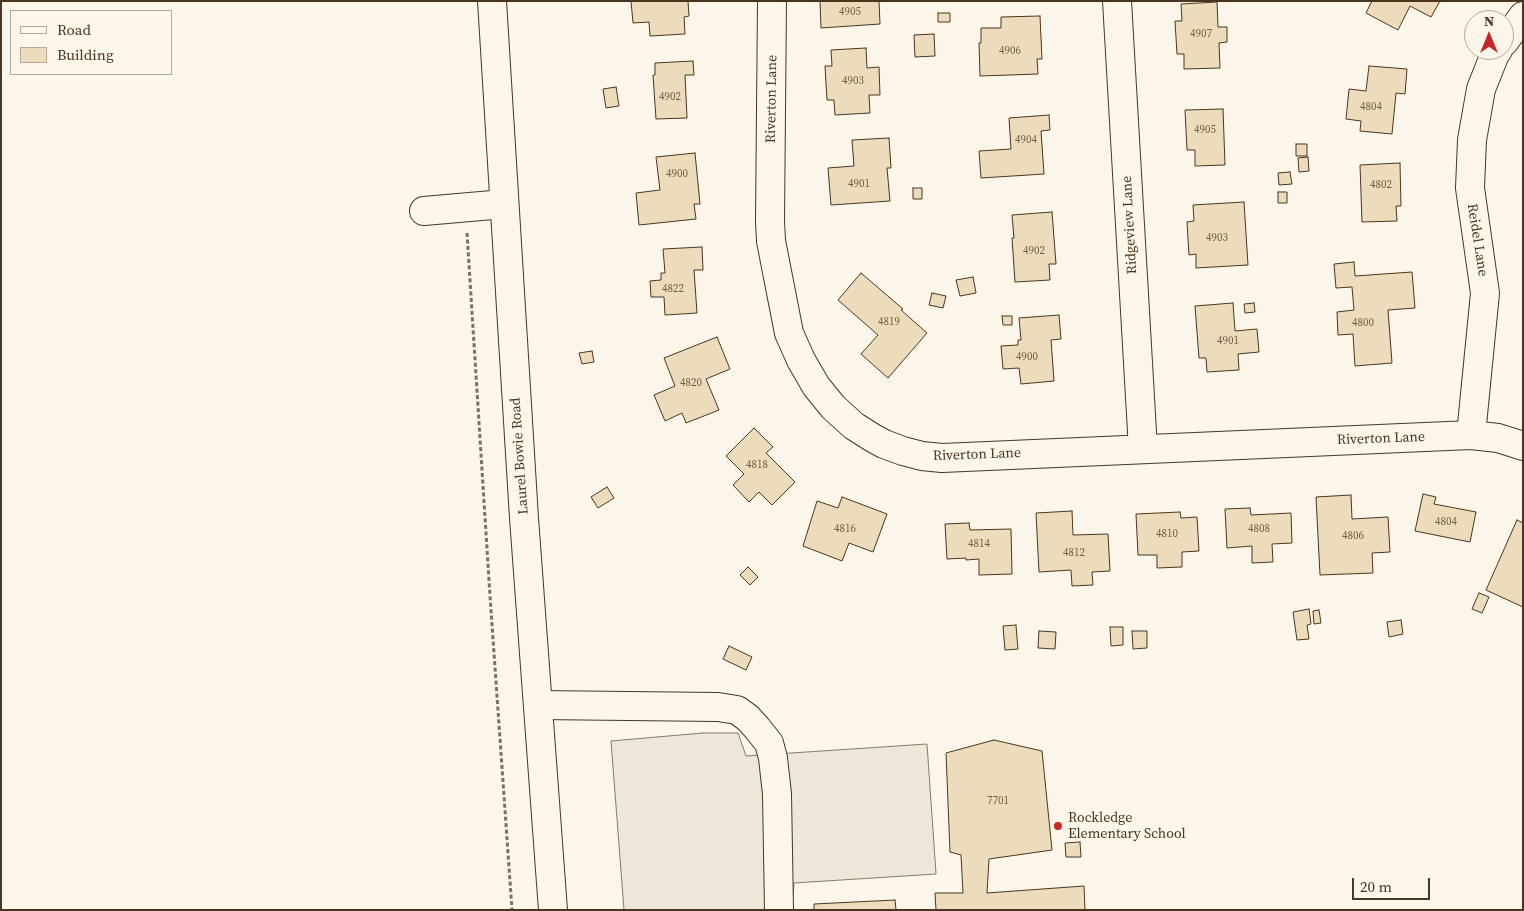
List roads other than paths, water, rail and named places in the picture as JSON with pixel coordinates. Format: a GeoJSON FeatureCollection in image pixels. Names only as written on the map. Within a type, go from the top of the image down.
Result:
{"type":"FeatureCollection","features":[{"type":"Feature","properties":{"kind":"street","name":"Laurel Bowie Road"},"geometry":{"type":"LineString","coordinates":[[492,1],[524,518],[553,910]]}},
{"type":"Feature","properties":{"kind":"street","name":"Riverton Lane"},"geometry":{"type":"LineString","coordinates":[[772,1],[771,241],[789,333],[801,360],[816,386],[833,407],[854,426],[884,444],[922,456],[942,458],[1471,435],[1498,438],[1523,446]]}},
{"type":"Feature","properties":{"kind":"street","name":"Ridgeview Lane"},"geometry":{"type":"LineString","coordinates":[[1117,1],[1143,449]]}},
{"type":"Feature","properties":{"kind":"street"},"geometry":{"type":"LineString","coordinates":[[1514,28],[1523,16]]}},
{"type":"Feature","properties":{"kind":"street","name":"Reidel Lane"},"geometry":{"type":"LineString","coordinates":[[1471,435],[1485,293],[1470,188],[1472,140],[1481,89],[1493,60]]}},
{"type":"Feature","properties":{"kind":"street"},"geometry":{"type":"LineString","coordinates":[[424,211],[504,204]]}},
{"type":"Feature","properties":{"kind":"street"},"geometry":{"type":"LineString","coordinates":[[538,705],[718,707],[737,710],[748,718],[769,743],[773,758],[777,794],[779,910]]}},
{"type":"Feature","properties":{"kind":"place","name":"Rockledge Elementary School"},"geometry":{"type":"Point","coordinates":[1058,826]}}]}
